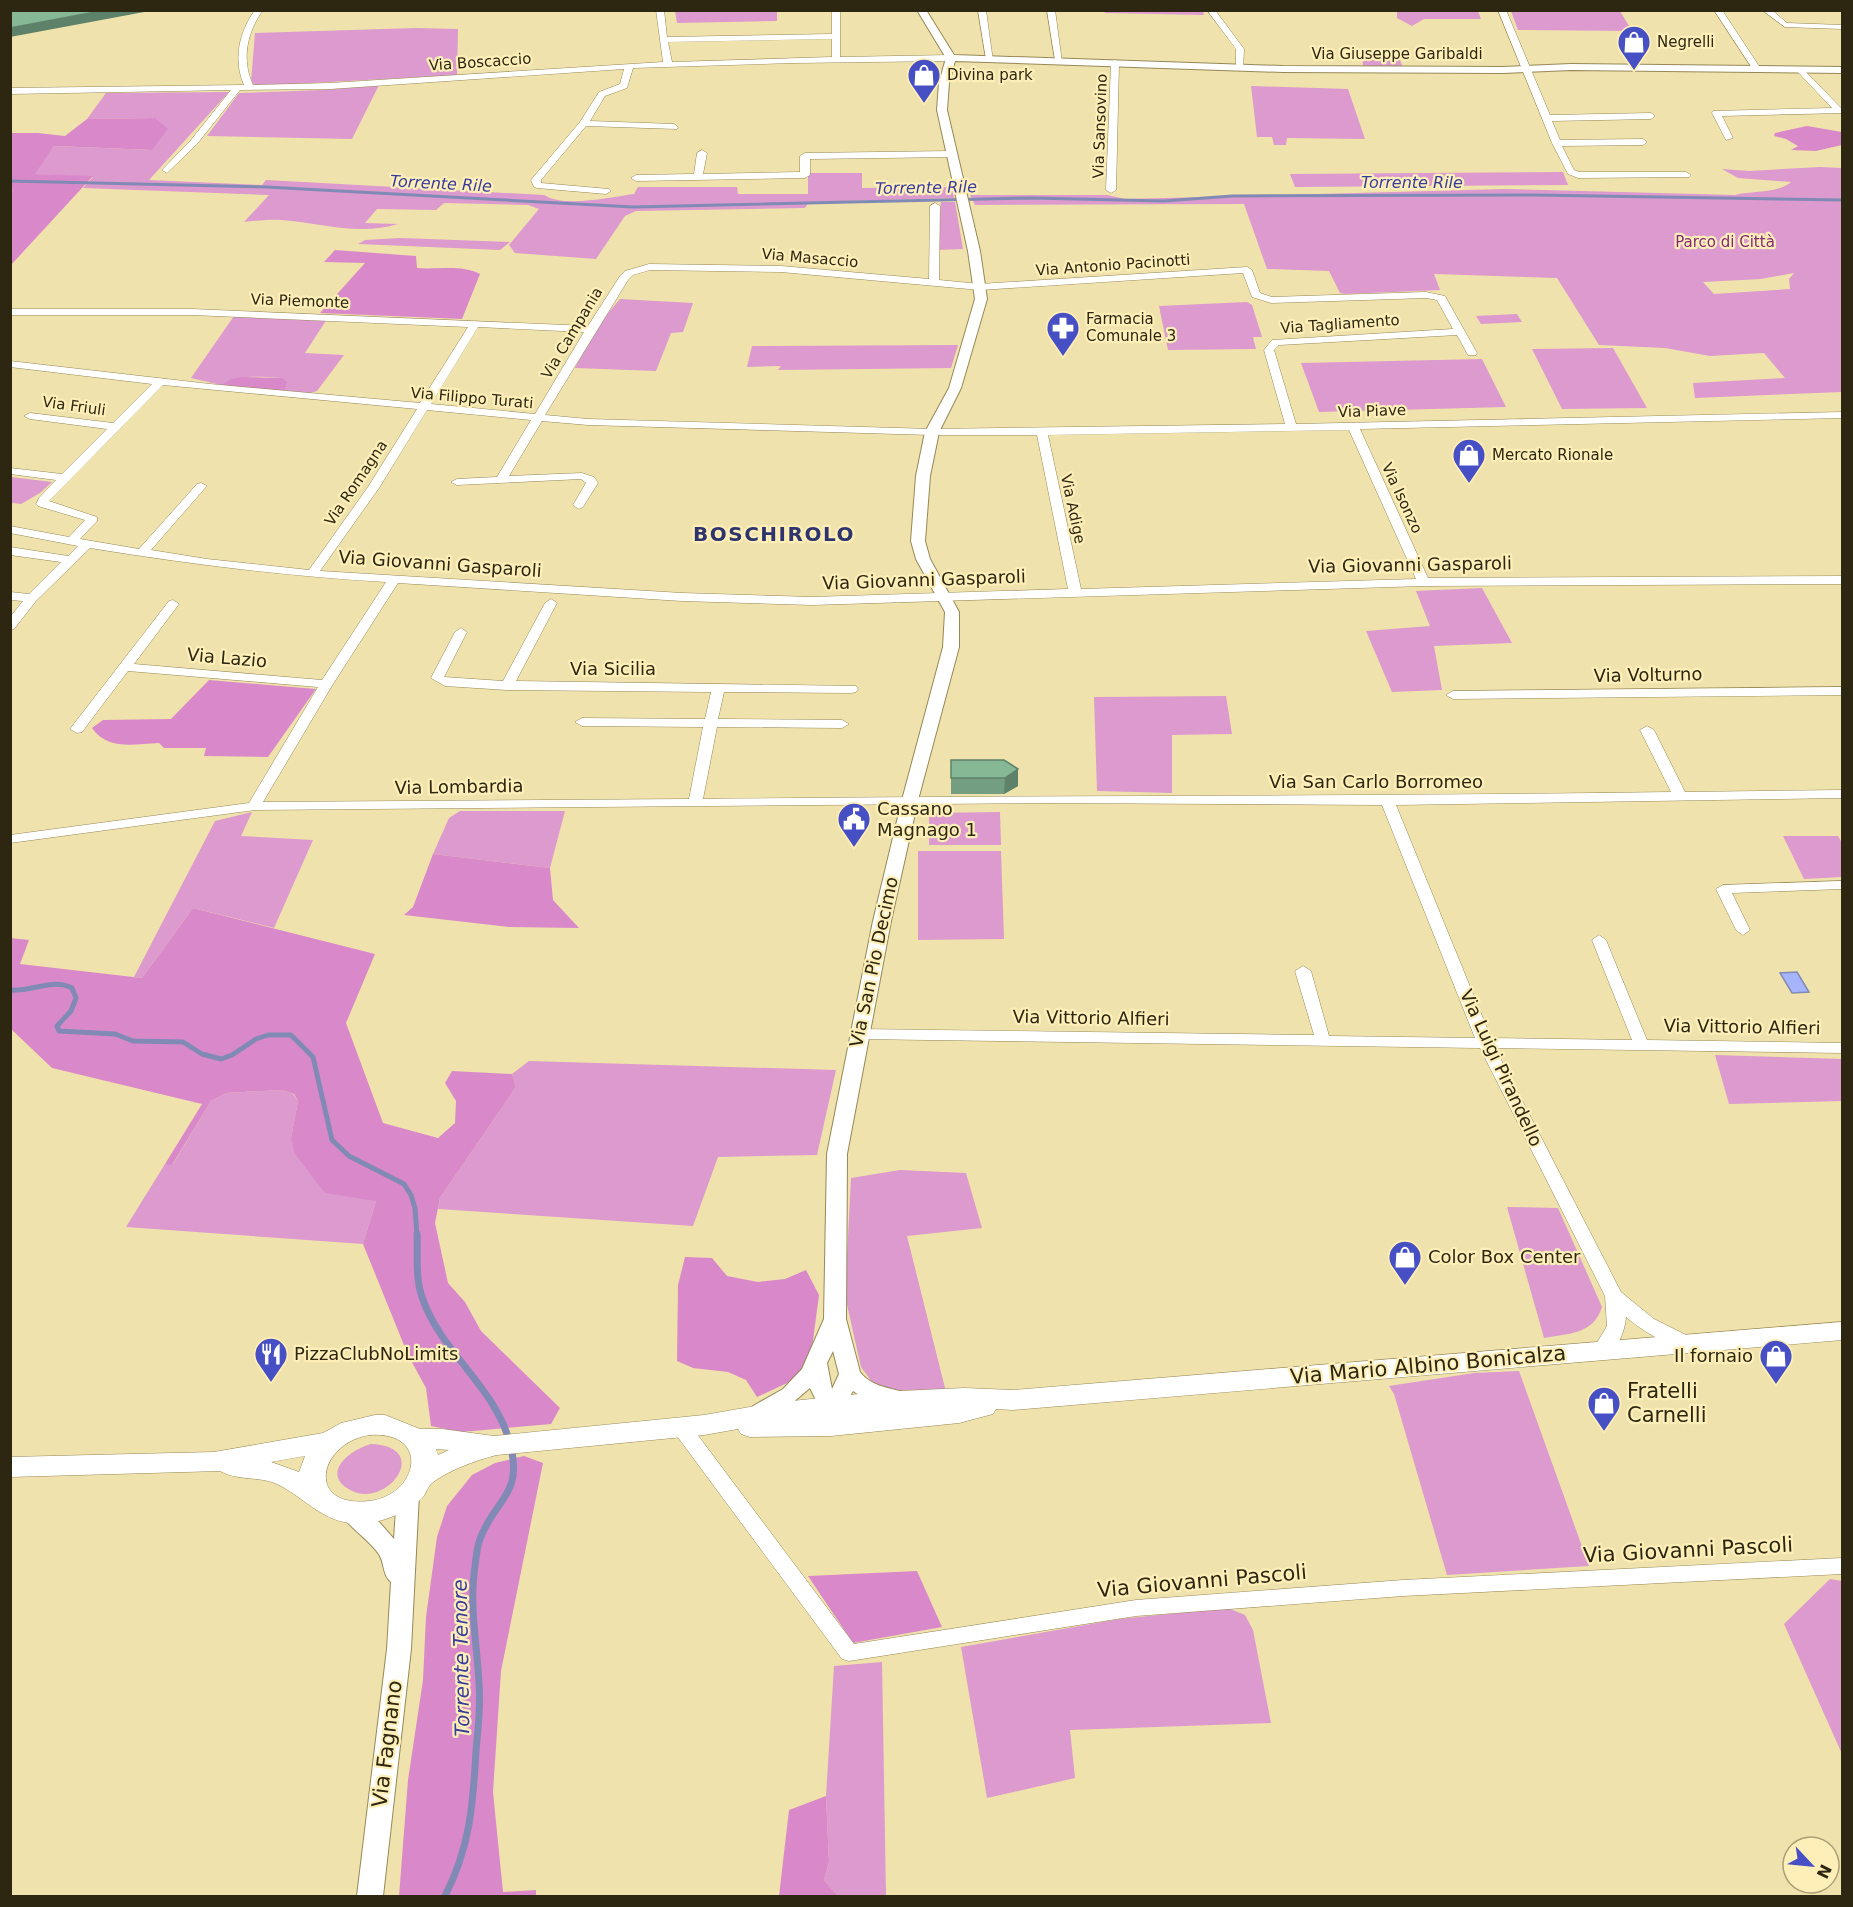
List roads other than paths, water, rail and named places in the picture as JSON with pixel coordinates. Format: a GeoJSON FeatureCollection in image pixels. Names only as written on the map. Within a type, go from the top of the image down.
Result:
{"type":"FeatureCollection","features":[{"type":"Feature","properties":{"kind":"main road","name":"Via Mario Albino Bonicalza"},"geometry":{"type":"LineString","coordinates":[[760,1422],[831,1407],[914,1400],[1013,1400],[1842,1331]]}},
{"type":"Feature","properties":{"kind":"main road","name":"Via Mario Albino Bonicalza"},"geometry":{"type":"LineString","coordinates":[[417,1485],[468,1450],[497,1445],[693,1426],[760,1422],[862,1422],[959,1413],[1013,1400]]}},
{"type":"Feature","properties":{"kind":"main road"},"geometry":{"type":"LineString","coordinates":[[10,1467],[214,1462],[329,1442],[346,1432],[366,1426],[385,1425],[404,1430],[418,1439],[426,1456],[417,1485],[387,1508],[351,1512],[327,1504],[315,1493],[281,1474],[214,1462]]}},
{"type":"Feature","properties":{"kind":"main road","name":"Via Mario Albino Bonicalza"},"geometry":{"type":"LineString","coordinates":[[418,1439],[497,1445]]}},
{"type":"Feature","properties":{"kind":"main road"},"geometry":{"type":"LineString","coordinates":[[315,1493],[311,1477],[314,1462],[329,1442]]}},
{"type":"Feature","properties":{"kind":"street"},"geometry":{"type":"LineString","coordinates":[[250,88],[244,78],[245,36],[252,19],[259,10]]}},
{"type":"Feature","properties":{"kind":"street"},"geometry":{"type":"LineString","coordinates":[[660,10],[668,65]]}},
{"type":"Feature","properties":{"kind":"street"},"geometry":{"type":"LineString","coordinates":[[836,10],[836,60]]}},
{"type":"Feature","properties":{"kind":"street"},"geometry":{"type":"LineString","coordinates":[[921,10],[951,58],[944,83],[942,110],[963,198],[981,299],[955,388],[932,432],[922,476],[918,541],[923,559],[949,604]]}},
{"type":"Feature","properties":{"kind":"street"},"geometry":{"type":"LineString","coordinates":[[982,10],[990,58]]}},
{"type":"Feature","properties":{"kind":"street"},"geometry":{"type":"LineString","coordinates":[[1051,10],[1059,60]]}},
{"type":"Feature","properties":{"kind":"street"},"geometry":{"type":"LineString","coordinates":[[1210,10],[1240,49],[1240,68]]}},
{"type":"Feature","properties":{"kind":"street"},"geometry":{"type":"LineString","coordinates":[[1502,10],[1570,172],[1578,175],[1686,175]]}},
{"type":"Feature","properties":{"kind":"street"},"geometry":{"type":"LineString","coordinates":[[1718,10],[1757,69]]}},
{"type":"Feature","properties":{"kind":"street"},"geometry":{"type":"LineString","coordinates":[[1766,10],[1778,21],[1801,26],[1842,27]]}},
{"type":"Feature","properties":{"kind":"street"},"geometry":{"type":"LineString","coordinates":[[663,40],[835,36]]}},
{"type":"Feature","properties":{"kind":"street","name":"Via Boscaccio"},"geometry":{"type":"LineString","coordinates":[[10,91],[330,86],[629,66],[951,58]]}},
{"type":"Feature","properties":{"kind":"street","name":"Via Giuseppe Garibaldi"},"geometry":{"type":"LineString","coordinates":[[951,58],[1240,68],[1525,69],[1571,67],[1842,70]]}},
{"type":"Feature","properties":{"kind":"street","name":"Via Sansovino"},"geometry":{"type":"LineString","coordinates":[[1111,190],[1115,63]]}},
{"type":"Feature","properties":{"kind":"street"},"geometry":{"type":"LineString","coordinates":[[606,191],[537,185],[536,180],[584,123],[602,94],[624,86],[629,66]]}},
{"type":"Feature","properties":{"kind":"street"},"geometry":{"type":"LineString","coordinates":[[1729,138],[1716,113],[1839,111],[1801,70]]}},
{"type":"Feature","properties":{"kind":"street"},"geometry":{"type":"LineString","coordinates":[[167,170],[195,142],[236,89]]}},
{"type":"Feature","properties":{"kind":"street"},"geometry":{"type":"LineString","coordinates":[[1546,118],[1651,116]]}},
{"type":"Feature","properties":{"kind":"street"},"geometry":{"type":"LineString","coordinates":[[584,123],[674,127]]}},
{"type":"Feature","properties":{"kind":"street"},"geometry":{"type":"LineString","coordinates":[[1556,143],[1643,141]]}},
{"type":"Feature","properties":{"kind":"street"},"geometry":{"type":"LineString","coordinates":[[698,177],[702,153]]}},
{"type":"Feature","properties":{"kind":"street"},"geometry":{"type":"LineString","coordinates":[[636,178],[806,175],[805,156],[952,154]]}},
{"type":"Feature","properties":{"kind":"street"},"geometry":{"type":"LineString","coordinates":[[934,284],[935,206]]}},
{"type":"Feature","properties":{"kind":"street","name":"Via Masaccio"},"geometry":{"type":"LineString","coordinates":[[638,270],[660,267],[782,269],[980,287]]}},
{"type":"Feature","properties":{"kind":"street","name":"Via Campania"},"geometry":{"type":"LineString","coordinates":[[501,479],[539,419],[589,329],[624,278],[638,270]]}},
{"type":"Feature","properties":{"kind":"street","name":"Via Antonio Pacinotti"},"geometry":{"type":"LineString","coordinates":[[980,287],[1247,270]]}},
{"type":"Feature","properties":{"kind":"street","name":"Via Tagliamento"},"geometry":{"type":"LineString","coordinates":[[1247,270],[1256,295],[1271,300],[1434,295],[1445,301],[1472,353]]}},
{"type":"Feature","properties":{"kind":"street","name":"Via Piemonte"},"geometry":{"type":"LineString","coordinates":[[10,312],[192,312],[589,329]]}},
{"type":"Feature","properties":{"kind":"street","name":"Via Romagna"},"geometry":{"type":"LineString","coordinates":[[312,574],[373,488],[476,323]]}},
{"type":"Feature","properties":{"kind":"street","name":"Via Tagliamento"},"geometry":{"type":"LineString","coordinates":[[1292,428],[1269,350],[1276,342],[1461,332]]}},
{"type":"Feature","properties":{"kind":"street","name":"Via Filippo Turati"},"geometry":{"type":"LineString","coordinates":[[10,364],[210,387],[539,419],[932,432]]}},
{"type":"Feature","properties":{"kind":"street","name":"Via Friuli"},"geometry":{"type":"LineString","coordinates":[[72,541],[93,519],[42,504],[162,380]]}},
{"type":"Feature","properties":{"kind":"street","name":"Via Piave"},"geometry":{"type":"LineString","coordinates":[[932,432],[1353,427],[1842,414]]}},
{"type":"Feature","properties":{"kind":"street","name":"Via Friuli"},"geometry":{"type":"LineString","coordinates":[[30,416],[115,427]]}},
{"type":"Feature","properties":{"kind":"street","name":"Via Isonzo"},"geometry":{"type":"LineString","coordinates":[[1353,427],[1424,582]]}},
{"type":"Feature","properties":{"kind":"street","name":"Via Adige"},"geometry":{"type":"LineString","coordinates":[[1042,432],[1075,592]]}},
{"type":"Feature","properties":{"kind":"street"},"geometry":{"type":"LineString","coordinates":[[10,471],[65,478]]}},
{"type":"Feature","properties":{"kind":"street"},"geometry":{"type":"LineString","coordinates":[[457,482],[582,476],[590,479],[592,483],[579,506]]}},
{"type":"Feature","properties":{"kind":"street"},"geometry":{"type":"LineString","coordinates":[[142,553],[201,486]]}},
{"type":"Feature","properties":{"kind":"street","name":"Via Giovanni Gasparoli"},"geometry":{"type":"LineString","coordinates":[[10,529],[207,563],[312,574],[682,597],[812,601],[882,600],[949,604],[1075,592],[1424,582],[1842,580]]}},
{"type":"Feature","properties":{"kind":"street"},"geometry":{"type":"LineString","coordinates":[[10,626],[32,598],[87,544]]}},
{"type":"Feature","properties":{"kind":"street"},"geometry":{"type":"LineString","coordinates":[[10,551],[69,560]]}},
{"type":"Feature","properties":{"kind":"street"},"geometry":{"type":"LineString","coordinates":[[255,806],[256,800],[326,684],[394,580]]}},
{"type":"Feature","properties":{"kind":"street"},"geometry":{"type":"LineString","coordinates":[[10,596],[32,598]]}},
{"type":"Feature","properties":{"kind":"street"},"geometry":{"type":"LineString","coordinates":[[507,686],[551,603]]}},
{"type":"Feature","properties":{"kind":"street"},"geometry":{"type":"LineString","coordinates":[[77,729],[173,604]]}},
{"type":"Feature","properties":{"kind":"street","name":"Via San Pio Decimo"},"geometry":{"type":"LineString","coordinates":[[850,1374],[835,1319],[837,1154],[858,1034],[910,800],[951,647],[949,604]]}},
{"type":"Feature","properties":{"kind":"street","name":"Via Sicilia"},"geometry":{"type":"LineString","coordinates":[[461,632],[437,678],[445,682],[507,686],[851,689]]}},
{"type":"Feature","properties":{"kind":"street","name":"Via Lazio"},"geometry":{"type":"LineString","coordinates":[[124,667],[326,684]]}},
{"type":"Feature","properties":{"kind":"street"},"geometry":{"type":"LineString","coordinates":[[695,802],[718,688]]}},
{"type":"Feature","properties":{"kind":"street","name":"Via Volturno"},"geometry":{"type":"LineString","coordinates":[[1453,695],[1842,691]]}},
{"type":"Feature","properties":{"kind":"street"},"geometry":{"type":"LineString","coordinates":[[582,722],[842,724]]}},
{"type":"Feature","properties":{"kind":"street"},"geometry":{"type":"LineString","coordinates":[[1647,730],[1680,797]]}},
{"type":"Feature","properties":{"kind":"street","name":"Via San Carlo Borromeo"},"geometry":{"type":"LineString","coordinates":[[910,800],[1386,801],[1841,797]]}},
{"type":"Feature","properties":{"kind":"street","name":"Via Lombardia"},"geometry":{"type":"LineString","coordinates":[[10,839],[255,806],[910,800]]}},
{"type":"Feature","properties":{"kind":"street","name":"Via Luigi Pirandello"},"geometry":{"type":"LineString","coordinates":[[1386,801],[1392,809],[1485,1043],[1614,1296],[1630,1314],[1646,1325],[1686,1343]]}},
{"type":"Feature","properties":{"kind":"street"},"geometry":{"type":"LineString","coordinates":[[1743,930],[1724,890],[1842,885]]}},
{"type":"Feature","properties":{"kind":"street","name":"Via Vittorio Alfieri"},"geometry":{"type":"LineString","coordinates":[[1599,940],[1641,1044]]}},
{"type":"Feature","properties":{"kind":"street"},"geometry":{"type":"LineString","coordinates":[[1303,970],[1323,1041]]}},
{"type":"Feature","properties":{"kind":"street","name":"Via Vittorio Alfieri"},"geometry":{"type":"LineString","coordinates":[[858,1034],[1842,1048]]}},
{"type":"Feature","properties":{"kind":"street","name":"Via Luigi Pirandello"},"geometry":{"type":"LineString","coordinates":[[1601,1351],[1617,1328],[1614,1296]]}},
{"type":"Feature","properties":{"kind":"street","name":"Via San Pio Decimo"},"geometry":{"type":"LineString","coordinates":[[760,1422],[807,1379],[817,1364],[835,1319]]}},
{"type":"Feature","properties":{"kind":"street"},"geometry":{"type":"LineString","coordinates":[[817,1364],[820,1389],[831,1407],[862,1422]]}},
{"type":"Feature","properties":{"kind":"street"},"geometry":{"type":"LineString","coordinates":[[831,1407],[850,1374],[864,1389],[875,1395],[914,1400]]}},
{"type":"Feature","properties":{"kind":"street","name":"Via Giovanni Pascoli"},"geometry":{"type":"LineString","coordinates":[[693,1426],[849,1653],[1136,1608],[1403,1588],[1842,1566]]}},
{"type":"Feature","properties":{"kind":"street","name":"Via Fagnano"},"geometry":{"type":"LineString","coordinates":[[370,1896],[399,1649],[401,1592],[417,1485]]}},
{"type":"Feature","properties":{"kind":"street","name":"Via Fagnano"},"geometry":{"type":"LineString","coordinates":[[351,1512],[369,1526],[391,1552],[401,1592]]}},
{"type":"Feature","properties":{"kind":"water"},"geometry":{"type":"Polygon","coordinates":[[[1797,972],[1809,992],[1792,993],[1780,973],[1797,972]]]}},
{"type":"Feature","properties":{"kind":"waterway","name":"Torrente Rile"},"geometry":{"type":"LineString","coordinates":[[10,181],[266,187],[633,207],[1032,198],[1164,201],[1232,196],[1535,195],[1842,200]]}},
{"type":"Feature","properties":{"kind":"waterway","name":"Torrente Tenore"},"geometry":{"type":"LineString","coordinates":[[10,990],[57,984],[72,988],[76,998],[71,1011],[57,1026],[59,1031],[115,1034],[133,1041],[183,1042],[202,1054],[221,1059],[232,1055],[256,1039],[268,1035],[291,1035],[313,1057],[332,1140],[349,1156],[404,1184],[415,1208],[417,1236]]}},
{"type":"Feature","properties":{"kind":"waterway","name":"Torrente Tenore"},"geometry":{"type":"LineString","coordinates":[[417,1236],[418,1282],[430,1317],[493,1405],[503,1424],[513,1461],[510,1486],[486,1526],[477,1552],[473,1595],[480,1700],[473,1790],[465,1843],[445,1896]]}},
{"type":"Feature","properties":{"kind":"place","name":"Negrelli"},"geometry":{"type":"Point","coordinates":[1634,71]}},
{"type":"Feature","properties":{"kind":"place","name":"Divina park"},"geometry":{"type":"Point","coordinates":[924,104]}},
{"type":"Feature","properties":{"kind":"place","name":"Farmacia Comunale 3"},"geometry":{"type":"Point","coordinates":[1063,357]}},
{"type":"Feature","properties":{"kind":"place","name":"Mercato Rionale"},"geometry":{"type":"Point","coordinates":[1469,484]}},
{"type":"Feature","properties":{"kind":"place","name":"Cassano Magnago 1"},"geometry":{"type":"Point","coordinates":[854,848]}},
{"type":"Feature","properties":{"kind":"place","name":"Color Box Center"},"geometry":{"type":"Point","coordinates":[1405,1286]}},
{"type":"Feature","properties":{"kind":"place","name":"PizzaClubNoLimits"},"geometry":{"type":"Point","coordinates":[271,1383]}},
{"type":"Feature","properties":{"kind":"place","name":"Il fornaio"},"geometry":{"type":"Point","coordinates":[1776,1385]}},
{"type":"Feature","properties":{"kind":"place","name":"Fratelli Carnelli"},"geometry":{"type":"Point","coordinates":[1604,1432]}},
{"type":"Feature","properties":{"kind":"district","name":"BOSCHIROLO"},"geometry":{"type":"Point","coordinates":[774,534]}},
{"type":"Feature","properties":{"kind":"park label","name":"Parco di Città"},"geometry":{"type":"Point","coordinates":[1725,242]}}]}
